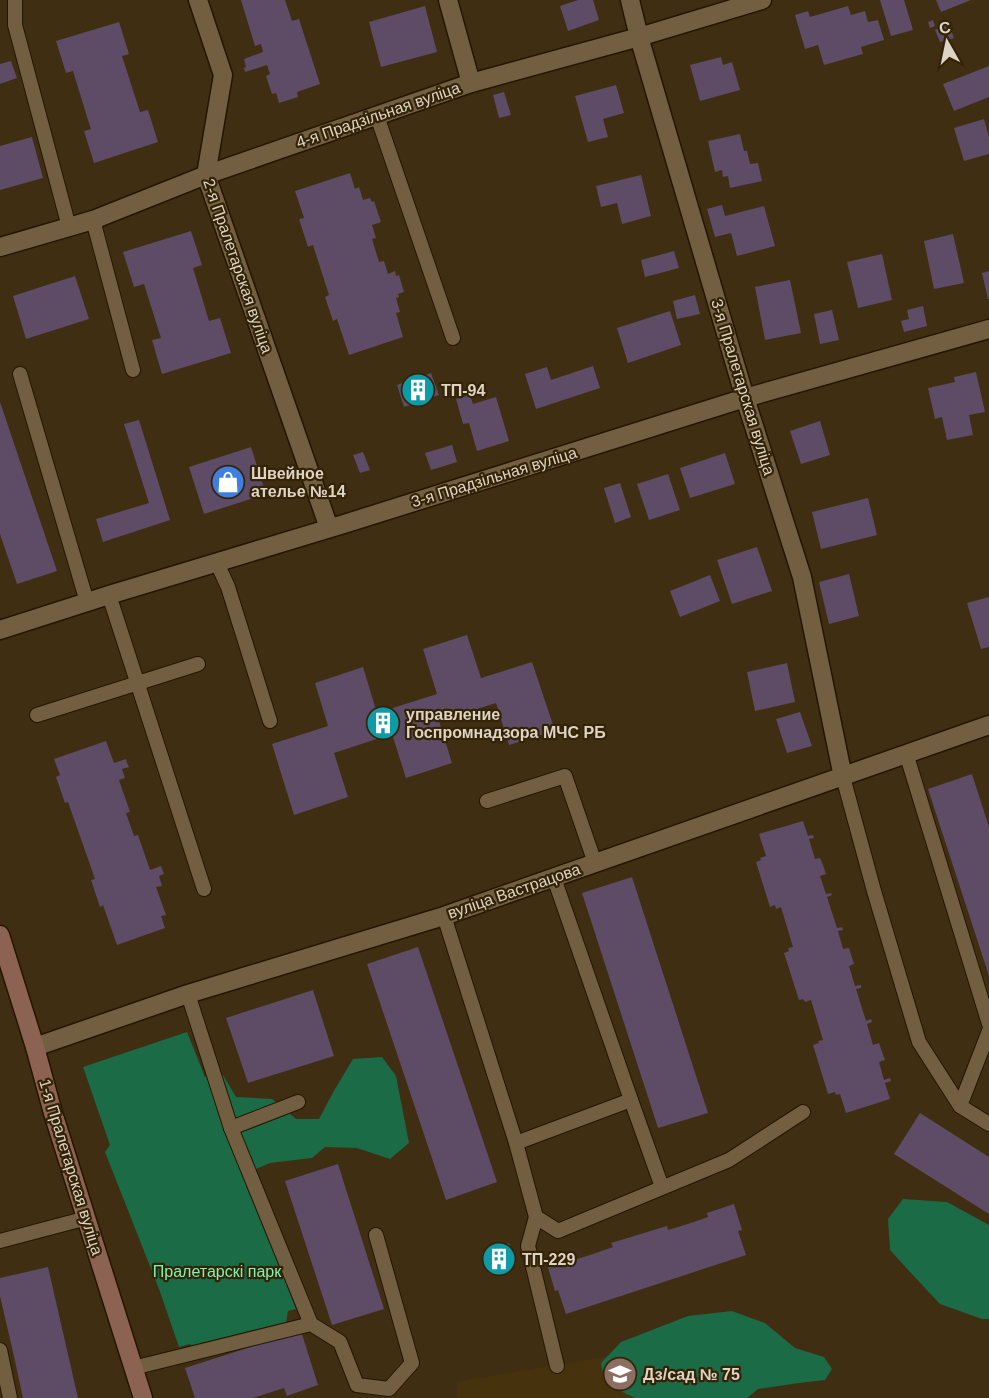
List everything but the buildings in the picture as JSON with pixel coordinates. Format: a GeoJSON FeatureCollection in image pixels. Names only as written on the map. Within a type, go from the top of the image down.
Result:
{"type":"FeatureCollection","features":[{"type":"Feature","properties":{"kind":"main road","name":"1-я Пралетарская вуліца"},"geometry":{"type":"LineString","coordinates":[[0,935],[53,1113],[143,1398]]}},
{"type":"Feature","properties":{"kind":"street","name":"2-я Пралетарская вуліца"},"geometry":{"type":"LineString","coordinates":[[198,0],[224,75],[206,176],[329,528]]}},
{"type":"Feature","properties":{"kind":"street"},"geometry":{"type":"LineString","coordinates":[[448,0],[471,83]]}},
{"type":"Feature","properties":{"kind":"street","name":"3-я Пралетарская вуліца"},"geometry":{"type":"LineString","coordinates":[[630,0],[639,38],[746,398],[802,577],[843,777]]}},
{"type":"Feature","properties":{"kind":"street","name":"4-я Прадзільная вуліца"},"geometry":{"type":"LineString","coordinates":[[0,247],[93,220],[206,176],[471,83],[639,38],[762,0]]}},
{"type":"Feature","properties":{"kind":"street","name":"3-я Прадзільная вуліца"},"geometry":{"type":"LineString","coordinates":[[0,630],[746,398],[989,329]]}},
{"type":"Feature","properties":{"kind":"street","name":"вуліца Вастрацова"},"geometry":{"type":"LineString","coordinates":[[35,1047],[188,994],[444,916],[989,725]]}},
{"type":"Feature","properties":{"kind":"lane"},"geometry":{"type":"LineString","coordinates":[[15,0],[15,26],[69,227]]}},
{"type":"Feature","properties":{"kind":"lane"},"geometry":{"type":"LineString","coordinates":[[377,116],[453,338]]}},
{"type":"Feature","properties":{"kind":"lane"},"geometry":{"type":"LineString","coordinates":[[93,220],[133,370]]}},
{"type":"Feature","properties":{"kind":"lane"},"geometry":{"type":"LineString","coordinates":[[20,374],[87,602]]}},
{"type":"Feature","properties":{"kind":"lane"},"geometry":{"type":"LineString","coordinates":[[217,563],[228,587],[270,721]]}},
{"type":"Feature","properties":{"kind":"lane"},"geometry":{"type":"LineString","coordinates":[[109,595],[204,889]]}},
{"type":"Feature","properties":{"kind":"lane"},"geometry":{"type":"LineString","coordinates":[[37,716],[198,664]]}},
{"type":"Feature","properties":{"kind":"lane"},"geometry":{"type":"LineString","coordinates":[[906,753],[989,1024]]}},
{"type":"Feature","properties":{"kind":"lane"},"geometry":{"type":"LineString","coordinates":[[487,801],[565,776],[595,863]]}},
{"type":"Feature","properties":{"kind":"lane"},"geometry":{"type":"LineString","coordinates":[[843,777],[919,1042],[960,1106],[989,1124]]}},
{"type":"Feature","properties":{"kind":"lane"},"geometry":{"type":"LineString","coordinates":[[554,878],[662,1188]]}},
{"type":"Feature","properties":{"kind":"lane"},"geometry":{"type":"LineString","coordinates":[[444,916],[516,1143],[536,1217],[528,1246],[557,1366]]}},
{"type":"Feature","properties":{"kind":"lane"},"geometry":{"type":"LineString","coordinates":[[188,994],[231,1128],[311,1324],[340,1342],[357,1386],[389,1389],[412,1363],[376,1236]]}},
{"type":"Feature","properties":{"kind":"lane"},"geometry":{"type":"LineString","coordinates":[[960,1106],[989,1031]]}},
{"type":"Feature","properties":{"kind":"lane"},"geometry":{"type":"LineString","coordinates":[[516,1143],[631,1100]]}},
{"type":"Feature","properties":{"kind":"lane"},"geometry":{"type":"LineString","coordinates":[[231,1128],[298,1102]]}},
{"type":"Feature","properties":{"kind":"lane"},"geometry":{"type":"LineString","coordinates":[[536,1217],[558,1231],[729,1160],[803,1112]]}},
{"type":"Feature","properties":{"kind":"lane"},"geometry":{"type":"LineString","coordinates":[[0,1241],[87,1218]]}},
{"type":"Feature","properties":{"kind":"lane"},"geometry":{"type":"LineString","coordinates":[[133,1368],[311,1324]]}},
{"type":"Feature","properties":{"kind":"lane"},"geometry":{"type":"LineString","coordinates":[[0,1350],[10,1398]]}},
{"type":"Feature","properties":{"kind":"shaded area","name":"Дз/сад № 75"},"geometry":{"type":"Polygon","coordinates":[[[728,1336],[738,1398],[458,1398],[456,1382],[728,1336]]]}},
{"type":"Feature","properties":{"kind":"green space","name":"Пралетарскі парк"},"geometry":{"type":"Polygon","coordinates":[[[187,1032],[205,1077],[223,1075],[236,1097],[272,1099],[296,1119],[319,1119],[353,1059],[382,1057],[396,1076],[409,1143],[390,1159],[357,1148],[325,1147],[312,1158],[270,1163],[244,1174],[296,1309],[288,1311],[286,1323],[192,1347],[190,1344],[179,1347],[159,1289],[105,1152],[110,1145],[83,1067],[187,1032]]]}},
{"type":"Feature","properties":{"kind":"green space"},"geometry":{"type":"Polygon","coordinates":[[[903,1199],[947,1202],[989,1225],[989,1319],[982,1319],[940,1304],[890,1250],[888,1219],[903,1199]]]}},
{"type":"Feature","properties":{"kind":"green space"},"geometry":{"type":"Polygon","coordinates":[[[732,1311],[765,1323],[795,1348],[824,1357],[832,1369],[825,1380],[758,1389],[747,1398],[636,1398],[604,1380],[601,1363],[621,1342],[688,1316],[732,1311]]]}},
{"type":"Feature","properties":{"kind":"place","name":"ТП-94"},"geometry":{"type":"Point","coordinates":[418,390]}},
{"type":"Feature","properties":{"kind":"place","name":"Швейное ателье №14"},"geometry":{"type":"Point","coordinates":[228,482]}},
{"type":"Feature","properties":{"kind":"place","name":"управление Госпромнадзора МЧС РБ"},"geometry":{"type":"Point","coordinates":[383,723]}},
{"type":"Feature","properties":{"kind":"place","name":"ТП-229"},"geometry":{"type":"Point","coordinates":[499,1259]}},
{"type":"Feature","properties":{"kind":"place","name":"Дз/сад № 75"},"geometry":{"type":"Point","coordinates":[620,1374]}}]}
